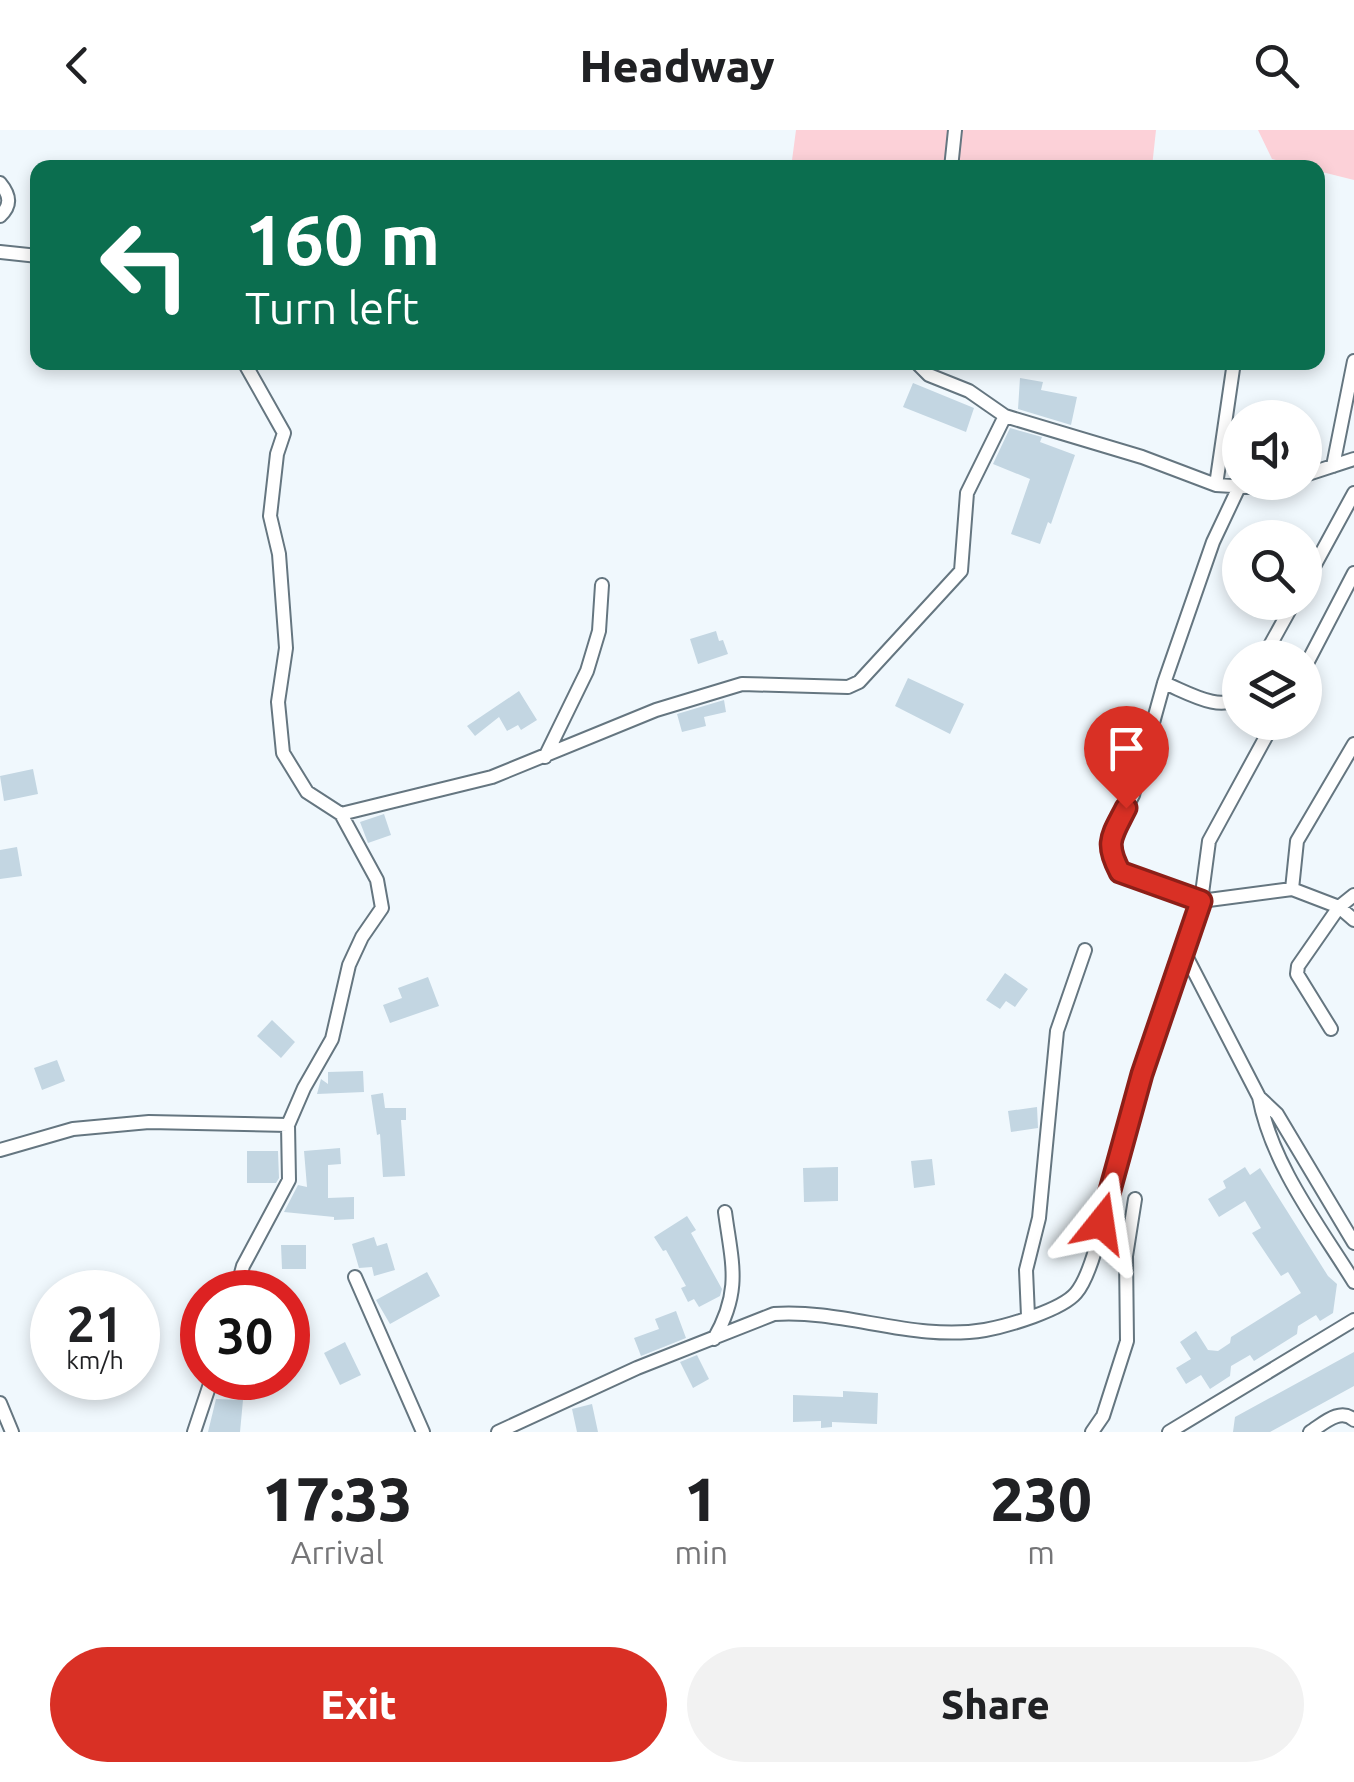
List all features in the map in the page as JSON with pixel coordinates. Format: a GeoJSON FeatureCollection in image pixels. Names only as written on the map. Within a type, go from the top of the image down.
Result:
{"type":"FeatureCollection","features":[{"type":"Feature","properties":{"kind":"street"},"geometry":{"type":"LineString","coordinates":[[952,160],[955,130]]}},
{"type":"Feature","properties":{"kind":"street"},"geometry":{"type":"LineString","coordinates":[[0,182],[10,201],[9,208],[0,216]]}},
{"type":"Feature","properties":{"kind":"street"},"geometry":{"type":"LineString","coordinates":[[0,252],[30,255]]}},
{"type":"Feature","properties":{"kind":"street"},"geometry":{"type":"LineString","coordinates":[[1332,466],[1354,362]]}},
{"type":"Feature","properties":{"kind":"street"},"geometry":{"type":"LineString","coordinates":[[242,1270],[289,1180],[288,1125],[332,1039],[349,965],[382,908],[377,880],[341,814],[308,792],[283,753],[278,702],[286,648],[279,554],[270,516],[284,433],[249,370]]}},
{"type":"Feature","properties":{"kind":"street"},"geometry":{"type":"LineString","coordinates":[[932,370],[1005,416],[1222,486]]}},
{"type":"Feature","properties":{"kind":"street"},"geometry":{"type":"LineString","coordinates":[[1216,485],[1233,370]]}},
{"type":"Feature","properties":{"kind":"street"},"geometry":{"type":"LineString","coordinates":[[341,814],[492,778],[656,710],[742,684],[848,687],[860,682],[961,571],[967,493],[1005,416]]}},
{"type":"Feature","properties":{"kind":"street"},"geometry":{"type":"LineString","coordinates":[[1322,469],[1354,459]]}},
{"type":"Feature","properties":{"kind":"street"},"geometry":{"type":"LineString","coordinates":[[1322,552],[1354,493]]}},
{"type":"Feature","properties":{"kind":"street"},"geometry":{"type":"LineString","coordinates":[[1233,500],[1213,542],[1164,683],[1132,795],[1110,840],[1111,855],[1120,872],[1201,901],[1292,889],[1338,907],[1354,920]]}},
{"type":"Feature","properties":{"kind":"street"},"geometry":{"type":"LineString","coordinates":[[1319,640],[1354,573]]}},
{"type":"Feature","properties":{"kind":"street"},"geometry":{"type":"LineString","coordinates":[[545,756],[587,671],[599,631],[602,585]]}},
{"type":"Feature","properties":{"kind":"street"},"geometry":{"type":"LineString","coordinates":[[1164,683],[1222,704]]}},
{"type":"Feature","properties":{"kind":"street"},"geometry":{"type":"LineString","coordinates":[[498,1432],[637,1368],[774,1314],[934,1333],[986,1330],[1055,1308],[1076,1293],[1093,1255],[1142,1074],[1201,901],[1208,841],[1264,740]]}},
{"type":"Feature","properties":{"kind":"street"},"geometry":{"type":"LineString","coordinates":[[1292,889],[1298,841],[1354,744]]}},
{"type":"Feature","properties":{"kind":"street"},"geometry":{"type":"LineString","coordinates":[[1331,1029],[1297,974],[1298,966],[1338,907],[1354,895]]}},
{"type":"Feature","properties":{"kind":"street"},"geometry":{"type":"LineString","coordinates":[[1028,1316],[1026,1270],[1040,1218],[1057,1030],[1085,950]]}},
{"type":"Feature","properties":{"kind":"street"},"geometry":{"type":"LineString","coordinates":[[1184,952],[1259,1097],[1281,1162],[1354,1282]]}},
{"type":"Feature","properties":{"kind":"street"},"geometry":{"type":"LineString","coordinates":[[1259,1097],[1277,1114],[1354,1243]]}},
{"type":"Feature","properties":{"kind":"street"},"geometry":{"type":"LineString","coordinates":[[0,1150],[73,1130],[150,1122],[288,1125]]}},
{"type":"Feature","properties":{"kind":"street"},"geometry":{"type":"LineString","coordinates":[[1092,1432],[1103,1416],[1127,1342],[1126,1256],[1135,1199]]}},
{"type":"Feature","properties":{"kind":"street"},"geometry":{"type":"LineString","coordinates":[[714,1339],[726,1319],[735,1275],[725,1212]]}},
{"type":"Feature","properties":{"kind":"street"},"geometry":{"type":"LineString","coordinates":[[355,1277],[423,1432]]}},
{"type":"Feature","properties":{"kind":"street"},"geometry":{"type":"LineString","coordinates":[[1169,1432],[1186,1428],[1354,1320]]}},
{"type":"Feature","properties":{"kind":"street"},"geometry":{"type":"LineString","coordinates":[[194,1432],[205,1400]]}},
{"type":"Feature","properties":{"kind":"street"},"geometry":{"type":"LineString","coordinates":[[0,1403],[12,1432]]}},
{"type":"Feature","properties":{"kind":"street"},"geometry":{"type":"LineString","coordinates":[[1310,1432],[1339,1414],[1354,1420]]}},
{"type":"Feature","properties":{"kind":"shaded area"},"geometry":{"type":"Polygon","coordinates":[[[796,130],[1156,130],[1153,160],[792,160],[796,130]]]}},
{"type":"Feature","properties":{"kind":"shaded area"},"geometry":{"type":"Polygon","coordinates":[[[1258,130],[1354,130],[1354,180],[1325,173],[1325,160],[1272,159],[1258,130]]]}},
{"type":"Feature","properties":{"kind":"building"},"geometry":{"type":"Polygon","coordinates":[[[1020,378],[1043,382],[1041,390],[1077,397],[1071,425],[1018,409],[1020,378]]]}},
{"type":"Feature","properties":{"kind":"building"},"geometry":{"type":"Polygon","coordinates":[[[913,383],[974,408],[966,432],[903,407],[913,383]]]}},
{"type":"Feature","properties":{"kind":"building"},"geometry":{"type":"Polygon","coordinates":[[[1010,428],[1042,437],[1040,442],[1075,455],[1040,544],[1011,534],[1030,479],[993,464],[1010,428]]]}},
{"type":"Feature","properties":{"kind":"building"},"geometry":{"type":"Polygon","coordinates":[[[716,631],[728,654],[698,664],[690,639],[716,631]]]}},
{"type":"Feature","properties":{"kind":"building"},"geometry":{"type":"Polygon","coordinates":[[[908,678],[964,704],[950,734],[895,706],[908,678]]]}},
{"type":"Feature","properties":{"kind":"building"},"geometry":{"type":"Polygon","coordinates":[[[519,691],[537,720],[521,730],[518,725],[507,731],[499,717],[475,736],[467,726],[519,691]]]}},
{"type":"Feature","properties":{"kind":"building"},"geometry":{"type":"Polygon","coordinates":[[[724,700],[726,712],[704,717],[706,726],[682,732],[677,714],[724,700]]]}},
{"type":"Feature","properties":{"kind":"building"},"geometry":{"type":"Polygon","coordinates":[[[33,769],[38,794],[4,801],[0,776],[33,769]]]}},
{"type":"Feature","properties":{"kind":"building"},"geometry":{"type":"Polygon","coordinates":[[[384,814],[391,835],[368,843],[360,822],[384,814]]]}},
{"type":"Feature","properties":{"kind":"building"},"geometry":{"type":"Polygon","coordinates":[[[17,847],[22,876],[0,879],[0,850],[17,847]]]}},
{"type":"Feature","properties":{"kind":"building"},"geometry":{"type":"Polygon","coordinates":[[[1005,973],[1028,989],[1015,1007],[1006,1001],[1000,1009],[986,1000],[1005,973]]]}},
{"type":"Feature","properties":{"kind":"building"},"geometry":{"type":"Polygon","coordinates":[[[428,977],[439,1006],[390,1023],[383,1005],[402,998],[398,988],[428,977]]]}},
{"type":"Feature","properties":{"kind":"building"},"geometry":{"type":"Polygon","coordinates":[[[272,1020],[295,1042],[281,1058],[257,1036],[272,1020]]]}},
{"type":"Feature","properties":{"kind":"building"},"geometry":{"type":"Polygon","coordinates":[[[57,1060],[65,1081],[42,1090],[34,1068],[57,1060]]]}},
{"type":"Feature","properties":{"kind":"building"},"geometry":{"type":"Polygon","coordinates":[[[363,1071],[364,1092],[317,1094],[321,1079],[328,1084],[328,1072],[363,1071]]]}},
{"type":"Feature","properties":{"kind":"building"},"geometry":{"type":"Polygon","coordinates":[[[383,1093],[385,1108],[406,1108],[406,1120],[401,1120],[405,1176],[383,1177],[380,1134],[377,1135],[371,1095],[383,1093]]]}},
{"type":"Feature","properties":{"kind":"building"},"geometry":{"type":"Polygon","coordinates":[[[1037,1107],[1038,1128],[1011,1132],[1008,1111],[1037,1107]]]}},
{"type":"Feature","properties":{"kind":"building"},"geometry":{"type":"Polygon","coordinates":[[[340,1148],[341,1164],[328,1165],[328,1198],[354,1197],[354,1219],[284,1212],[298,1185],[307,1187],[304,1151],[340,1148]]]}},
{"type":"Feature","properties":{"kind":"building"},"geometry":{"type":"Polygon","coordinates":[[[247,1151],[278,1151],[276,1183],[247,1183],[247,1151]]]}},
{"type":"Feature","properties":{"kind":"building"},"geometry":{"type":"Polygon","coordinates":[[[932,1159],[935,1185],[914,1188],[911,1161],[932,1159]]]}},
{"type":"Feature","properties":{"kind":"building"},"geometry":{"type":"Polygon","coordinates":[[[838,1167],[838,1201],[804,1202],[803,1168],[838,1167]]]}},
{"type":"Feature","properties":{"kind":"building"},"geometry":{"type":"Polygon","coordinates":[[[1245,1167],[1250,1175],[1260,1168],[1328,1276],[1337,1284],[1333,1313],[1320,1321],[1316,1315],[1298,1326],[1297,1334],[1254,1361],[1250,1355],[1231,1366],[1230,1376],[1210,1389],[1201,1375],[1186,1384],[1176,1368],[1191,1359],[1180,1342],[1196,1331],[1208,1350],[1218,1351],[1230,1343],[1231,1337],[1301,1293],[1288,1272],[1281,1276],[1252,1233],[1261,1228],[1245,1201],[1219,1217],[1208,1199],[1226,1188],[1223,1181],[1245,1167]]]}},
{"type":"Feature","properties":{"kind":"building"},"geometry":{"type":"Polygon","coordinates":[[[687,1216],[696,1230],[691,1233],[722,1289],[720,1296],[699,1307],[694,1299],[688,1302],[681,1288],[686,1286],[654,1237],[687,1216]]]}},
{"type":"Feature","properties":{"kind":"building"},"geometry":{"type":"Polygon","coordinates":[[[374,1237],[377,1246],[387,1243],[395,1270],[374,1276],[372,1267],[359,1268],[352,1244],[374,1237]]]}},
{"type":"Feature","properties":{"kind":"building"},"geometry":{"type":"Polygon","coordinates":[[[281,1245],[306,1245],[306,1269],[282,1269],[281,1245]]]}},
{"type":"Feature","properties":{"kind":"building"},"geometry":{"type":"Polygon","coordinates":[[[427,1272],[440,1296],[390,1324],[376,1300],[427,1272]]]}},
{"type":"Feature","properties":{"kind":"building"},"geometry":{"type":"Polygon","coordinates":[[[676,1311],[686,1338],[641,1356],[634,1338],[659,1329],[655,1319],[676,1311]]]}},
{"type":"Feature","properties":{"kind":"building"},"geometry":{"type":"Polygon","coordinates":[[[345,1342],[361,1375],[340,1385],[324,1353],[345,1342]]]}},
{"type":"Feature","properties":{"kind":"building"},"geometry":{"type":"Polygon","coordinates":[[[1354,1352],[1354,1386],[1270,1432],[1233,1432],[1235,1417],[1354,1352]]]}},
{"type":"Feature","properties":{"kind":"building"},"geometry":{"type":"Polygon","coordinates":[[[697,1355],[709,1379],[693,1388],[680,1362],[697,1355]]]}},
{"type":"Feature","properties":{"kind":"building"},"geometry":{"type":"Polygon","coordinates":[[[843,1391],[878,1393],[877,1424],[832,1422],[832,1427],[821,1428],[821,1421],[793,1422],[793,1395],[843,1397],[843,1391]]]}},
{"type":"Feature","properties":{"kind":"building"},"geometry":{"type":"Polygon","coordinates":[[[216,1400],[243,1400],[240,1432],[208,1432],[216,1400]]]}},
{"type":"Feature","properties":{"kind":"building"},"geometry":{"type":"Polygon","coordinates":[[[592,1404],[598,1432],[577,1432],[572,1409],[592,1404]]]}},
{"type":"Feature","properties":{"kind":"route"},"geometry":{"type":"LineString","coordinates":[[1101,1223],[1142,1074],[1201,901],[1120,872],[1111,855],[1110,840],[1126,808]]}}]}
